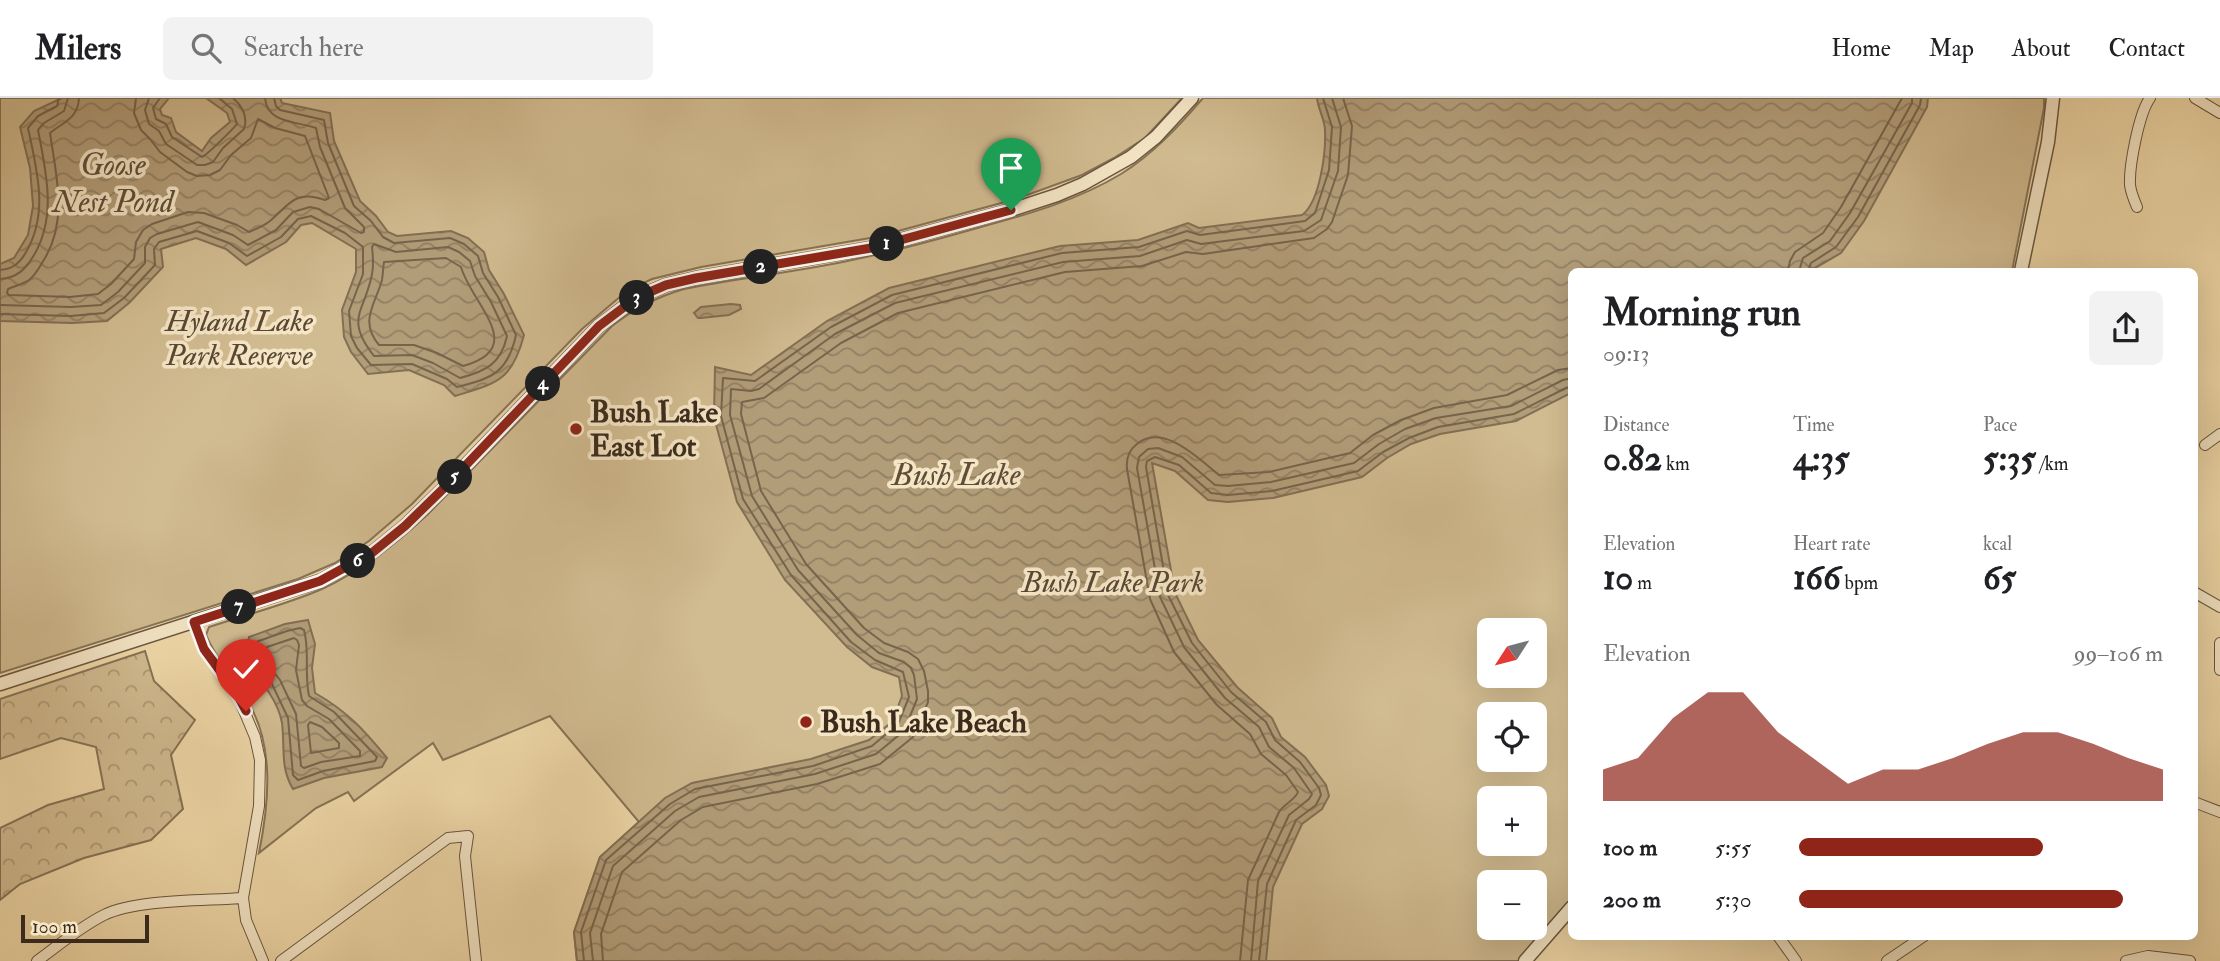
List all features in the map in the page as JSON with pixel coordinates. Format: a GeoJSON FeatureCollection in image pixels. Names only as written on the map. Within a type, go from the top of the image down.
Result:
{"type":"FeatureCollection","features":[{"type":"Feature","properties":{"kind":"street"},"geometry":{"type":"LineString","coordinates":[[0,684],[320,581],[373,552],[405,526],[445,487],[599,326],[636,298],[666,285],[696,278],[871,248],[1057,195],[1108,172],[1132,157],[1156,137],[1192,98]]}},
{"type":"Feature","properties":{"kind":"street"},"geometry":{"type":"LineString","coordinates":[[2022,268],[2048,142],[2053,98]]}},
{"type":"Feature","properties":{"kind":"street"},"geometry":{"type":"LineString","coordinates":[[2137,207],[2130,186],[2131,174],[2141,114],[2150,98]]}},
{"type":"Feature","properties":{"kind":"street"},"geometry":{"type":"LineString","coordinates":[[2195,98],[2220,113]]}},
{"type":"Feature","properties":{"kind":"street"},"geometry":{"type":"LineString","coordinates":[[2205,445],[2220,434]]}},
{"type":"Feature","properties":{"kind":"street"},"geometry":{"type":"LineString","coordinates":[[2198,594],[2220,607]]}},
{"type":"Feature","properties":{"kind":"street"},"geometry":{"type":"LineString","coordinates":[[194,622],[204,649],[237,694],[255,737],[260,760],[260,806],[243,898],[246,920],[263,961]]}},
{"type":"Feature","properties":{"kind":"street"},"geometry":{"type":"LineString","coordinates":[[2220,643],[2220,670]]}},
{"type":"Feature","properties":{"kind":"street"},"geometry":{"type":"LineString","coordinates":[[2198,804],[2220,812]]}},
{"type":"Feature","properties":{"kind":"street"},"geometry":{"type":"LineString","coordinates":[[281,961],[449,838],[468,836],[465,856],[476,961]]}},
{"type":"Feature","properties":{"kind":"street"},"geometry":{"type":"LineString","coordinates":[[37,961],[85,926],[106,914],[131,905],[243,898]]}},
{"type":"Feature","properties":{"kind":"street"},"geometry":{"type":"LineString","coordinates":[[1525,961],[1568,912]]}},
{"type":"Feature","properties":{"kind":"street"},"geometry":{"type":"LineString","coordinates":[[1781,940],[1796,961]]}},
{"type":"Feature","properties":{"kind":"street"},"geometry":{"type":"LineString","coordinates":[[1887,961],[1918,940]]}},
{"type":"Feature","properties":{"kind":"street"},"geometry":{"type":"LineString","coordinates":[[2126,961],[2148,956],[2190,961]]}},
{"type":"Feature","properties":{"kind":"green space","name":"Hyland Lake Park Reserve"},"geometry":{"type":"Polygon","coordinates":[[[0,98],[1182,98],[1145,138],[1114,158],[1082,175],[1016,199],[876,237],[701,267],[652,279],[628,290],[582,329],[412,504],[369,541],[335,563],[298,579],[0,673],[0,98]]]}},
{"type":"Feature","properties":{"kind":"green space","name":"Bush Lake Park"},"geometry":{"type":"Polygon","coordinates":[[[1203,98],[2044,98],[2013,268],[1568,268],[1568,903],[1547,928],[1547,870],[1477,870],[1477,940],[1537,940],[1519,961],[577,961],[574,932],[600,857],[639,822],[550,716],[443,760],[433,743],[354,801],[348,792],[316,808],[259,853],[267,794],[266,755],[262,736],[247,700],[210,644],[206,635],[209,627],[322,589],[378,556],[428,514],[612,326],[646,304],[684,289],[885,253],[999,222],[1088,191],[1121,174],[1144,158],[1203,98]]]}},
{"type":"Feature","properties":{"kind":"green space"},"geometry":{"type":"Polygon","coordinates":[[[145,651],[154,681],[195,720],[171,755],[183,809],[151,840],[84,858],[20,884],[0,900],[0,828],[48,805],[104,789],[96,747],[61,738],[0,759],[0,699],[145,651]]]}},
{"type":"Feature","properties":{"kind":"water","name":"Goose Nest Pond"},"geometry":{"type":"Polygon","coordinates":[[[62,98],[169,98],[160,109],[162,115],[171,118],[176,132],[202,151],[211,138],[230,122],[227,113],[206,98],[280,98],[282,103],[330,113],[334,141],[360,201],[388,232],[397,236],[451,231],[468,238],[484,252],[489,270],[524,335],[514,362],[501,378],[455,396],[444,385],[409,370],[368,374],[351,352],[344,337],[342,310],[356,272],[356,249],[312,223],[301,225],[286,242],[246,265],[226,249],[196,238],[161,249],[163,267],[129,303],[107,321],[0,321],[0,264],[14,258],[28,235],[33,206],[30,168],[20,127],[34,111],[62,98]]]}},
{"type":"Feature","properties":{"kind":"water","name":"Bush Lake"},"geometry":{"type":"Polygon","coordinates":[[[1317,98],[1928,98],[1927,107],[1864,221],[1841,253],[1815,268],[1568,268],[1568,395],[1516,421],[1440,434],[1411,444],[1362,477],[1273,498],[1228,502],[1208,500],[1175,471],[1152,463],[1175,593],[1198,640],[1237,687],[1272,718],[1281,737],[1305,757],[1326,785],[1329,796],[1322,809],[1302,824],[1273,887],[1266,961],[577,961],[574,932],[600,857],[665,798],[692,783],[811,759],[869,740],[892,722],[902,696],[899,677],[872,667],[847,647],[785,580],[737,502],[714,417],[715,367],[751,375],[827,321],[889,288],[1060,246],[1138,240],[1188,223],[1199,228],[1302,215],[1313,199],[1323,163],[1325,126],[1317,98]]]}},
{"type":"Feature","properties":{"kind":"water"},"geometry":{"type":"Polygon","coordinates":[[[740,305],[741,309],[729,315],[701,318],[694,313],[701,307],[740,305]]]}},
{"type":"Feature","properties":{"kind":"water"},"geometry":{"type":"Polygon","coordinates":[[[308,620],[315,644],[312,668],[315,693],[354,722],[387,758],[382,767],[324,778],[293,789],[286,773],[280,714],[267,690],[244,661],[249,637],[285,624],[308,620]]]}},
{"type":"Feature","properties":{"kind":"place","name":"Bush Lake East Lot"},"geometry":{"type":"Point","coordinates":[576,429]}},
{"type":"Feature","properties":{"kind":"place","name":"Bush Lake Beach"},"geometry":{"type":"Point","coordinates":[806,722]}},
{"type":"Feature","properties":{"kind":"route"},"geometry":{"type":"LineString","coordinates":[[246,711],[237,694],[211,661],[194,622],[320,581],[373,552],[405,526],[445,487],[617,310],[666,285],[871,248],[1011,210]]}}]}
